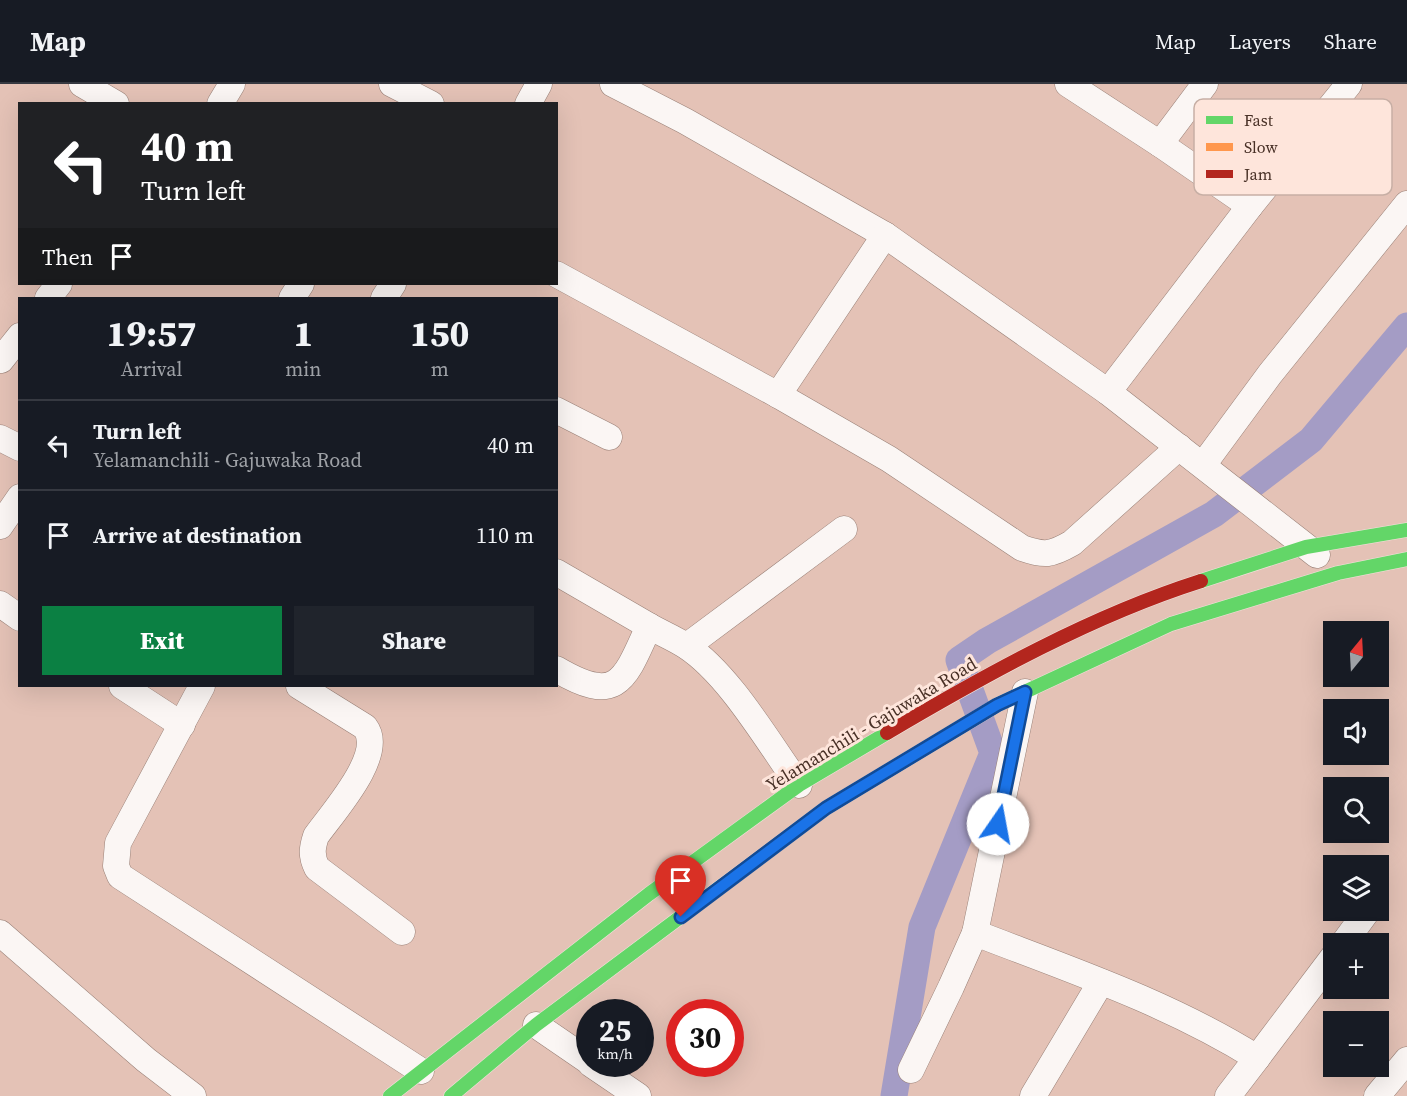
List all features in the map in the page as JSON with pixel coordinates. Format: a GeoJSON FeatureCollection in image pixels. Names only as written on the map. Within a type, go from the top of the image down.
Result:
{"type":"FeatureCollection","features":[{"type":"Feature","properties":{"kind":"main road","name":"Yelamanchili - Gajuwaka Road"},"geometry":{"type":"LineString","coordinates":[[451,1096],[536,1025],[826,808],[852,773],[926,710],[1011,662],[1164,593],[1306,547],[1407,530]]}},
{"type":"Feature","properties":{"kind":"main road","name":"Yelamanchili - Gajuwaka Road"},"geometry":{"type":"LineString","coordinates":[[390,1096],[649,894],[799,785],[852,773],[939,741],[997,705],[1171,624],[1338,573],[1407,559]]}},
{"type":"Feature","properties":{"kind":"street"},"geometry":{"type":"LineString","coordinates":[[82,84],[113,102]]}},
{"type":"Feature","properties":{"kind":"street"},"geometry":{"type":"LineString","coordinates":[[221,102],[232,84]]}},
{"type":"Feature","properties":{"kind":"street"},"geometry":{"type":"LineString","coordinates":[[392,84],[427,102]]}},
{"type":"Feature","properties":{"kind":"street"},"geometry":{"type":"LineString","coordinates":[[529,102],[539,84]]}},
{"type":"Feature","properties":{"kind":"street"},"geometry":{"type":"LineString","coordinates":[[613,84],[685,121],[885,235],[1108,392],[1338,573]]}},
{"type":"Feature","properties":{"kind":"street"},"geometry":{"type":"LineString","coordinates":[[1160,144],[1205,84]]}},
{"type":"Feature","properties":{"kind":"street"},"geometry":{"type":"LineString","coordinates":[[1337,99],[1349,84]]}},
{"type":"Feature","properties":{"kind":"street"},"geometry":{"type":"LineString","coordinates":[[1078,87],[1194,167]]}},
{"type":"Feature","properties":{"kind":"street"},"geometry":{"type":"LineString","coordinates":[[1234,195],[1250,206]]}},
{"type":"Feature","properties":{"kind":"street"},"geometry":{"type":"LineString","coordinates":[[1108,392],[1259,195]]}},
{"type":"Feature","properties":{"kind":"street"},"geometry":{"type":"LineString","coordinates":[[1203,465],[1270,374],[1407,204]]}},
{"type":"Feature","properties":{"kind":"street"},"geometry":{"type":"LineString","coordinates":[[778,395],[885,235]]}},
{"type":"Feature","properties":{"kind":"street"},"geometry":{"type":"LineString","coordinates":[[558,275],[778,395],[889,459],[1022,548],[1036,553],[1053,554],[1072,543],[1179,447]]}},
{"type":"Feature","properties":{"kind":"street"},"geometry":{"type":"LineString","coordinates":[[49,297],[58,285]]}},
{"type":"Feature","properties":{"kind":"street"},"geometry":{"type":"LineString","coordinates":[[2,360],[18,339]]}},
{"type":"Feature","properties":{"kind":"street"},"geometry":{"type":"LineString","coordinates":[[558,411],[609,437]]}},
{"type":"Feature","properties":{"kind":"street"},"geometry":{"type":"LineString","coordinates":[[0,438],[18,447]]}},
{"type":"Feature","properties":{"kind":"street"},"geometry":{"type":"LineString","coordinates":[[0,526],[18,500]]}},
{"type":"Feature","properties":{"kind":"street"},"geometry":{"type":"LineString","coordinates":[[687,646],[844,529]]}},
{"type":"Feature","properties":{"kind":"street"},"geometry":{"type":"LineString","coordinates":[[558,573],[687,646],[729,688],[799,785]]}},
{"type":"Feature","properties":{"kind":"street"},"geometry":{"type":"LineString","coordinates":[[0,604],[18,617]]}},
{"type":"Feature","properties":{"kind":"street"},"geometry":{"type":"LineString","coordinates":[[558,670],[582,684],[597,688],[611,686],[624,675],[630,666],[649,626]]}},
{"type":"Feature","properties":{"kind":"street"},"geometry":{"type":"LineString","coordinates":[[124,687],[182,725]]}},
{"type":"Feature","properties":{"kind":"street"},"geometry":{"type":"LineString","coordinates":[[201,687],[118,843],[116,866],[120,876],[421,1071]]}},
{"type":"Feature","properties":{"kind":"street"},"geometry":{"type":"LineString","coordinates":[[301,687],[365,727],[372,742],[365,765],[316,836],[312,848],[312,859],[317,868],[402,932]]}},
{"type":"Feature","properties":{"kind":"street"},"geometry":{"type":"LineString","coordinates":[[911,1070],[975,933],[1025,692]]}},
{"type":"Feature","properties":{"kind":"street"},"geometry":{"type":"LineString","coordinates":[[0,933],[146,1060],[193,1096]]}},
{"type":"Feature","properties":{"kind":"street"},"geometry":{"type":"LineString","coordinates":[[975,933],[1160,1005],[1220,1035],[1257,1058]]}},
{"type":"Feature","properties":{"kind":"street"},"geometry":{"type":"LineString","coordinates":[[1228,1096],[1323,971]]}},
{"type":"Feature","properties":{"kind":"street"},"geometry":{"type":"LineString","coordinates":[[1033,1096],[1101,982]]}},
{"type":"Feature","properties":{"kind":"street"},"geometry":{"type":"LineString","coordinates":[[536,1025],[576,1053]]}},
{"type":"Feature","properties":{"kind":"street"},"geometry":{"type":"LineString","coordinates":[[1377,1096],[1407,1060]]}},
{"type":"Feature","properties":{"kind":"street"},"geometry":{"type":"LineString","coordinates":[[610,1077],[638,1096]]}},
{"type":"Feature","properties":{"kind":"waterway"},"geometry":{"type":"LineString","coordinates":[[894,1096],[922,927],[993,753],[959,660],[987,641],[1214,514],[1311,440],[1407,326]]}},
{"type":"Feature","properties":{"kind":"traffic: fast"},"geometry":{"type":"LineString","coordinates":[[1201,581],[1306,547],[1407,530]]}},
{"type":"Feature","properties":{"kind":"traffic: fast"},"geometry":{"type":"LineString","coordinates":[[999,704],[1171,624],[1338,573],[1407,559]]}},
{"type":"Feature","properties":{"kind":"traffic: fast"},"geometry":{"type":"LineString","coordinates":[[390,1096],[649,894],[799,785],[887,733]]}},
{"type":"Feature","properties":{"kind":"traffic: fast"},"geometry":{"type":"LineString","coordinates":[[451,1096],[536,1025],[723,885]]}},
{"type":"Feature","properties":{"kind":"traffic: slow"},"geometry":{"type":"LineString","coordinates":[[723,885],[826,808],[999,704]]}},
{"type":"Feature","properties":{"kind":"traffic: jam"},"geometry":{"type":"LineString","coordinates":[[887,733],[1040,648],[1120,611],[1201,581]]}},
{"type":"Feature","properties":{"kind":"route"},"geometry":{"type":"LineString","coordinates":[[681,917],[826,808],[997,705],[1025,692],[998,824]]}}]}
